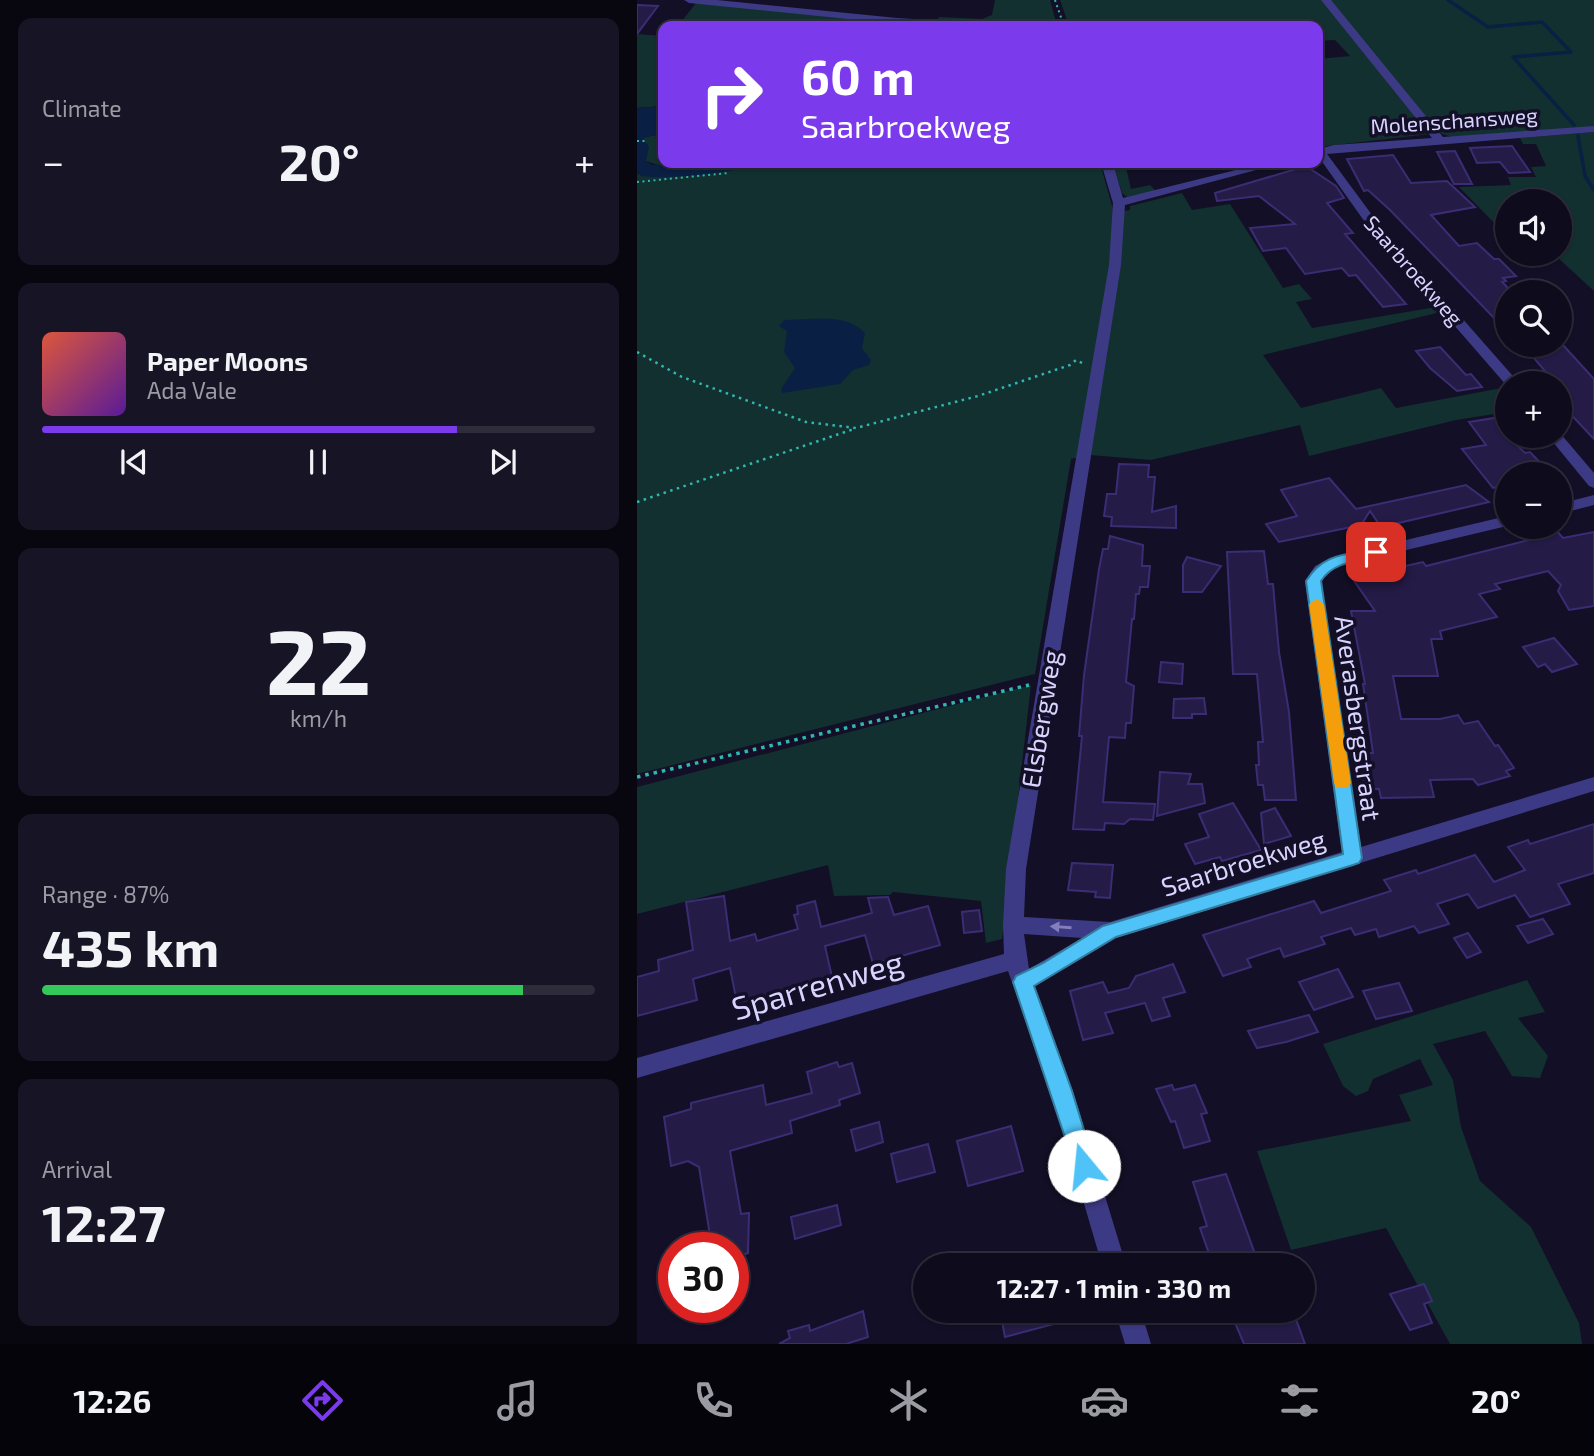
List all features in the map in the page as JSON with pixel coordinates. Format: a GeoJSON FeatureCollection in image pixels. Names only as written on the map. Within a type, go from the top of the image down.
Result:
{"type":"FeatureCollection","features":[{"type":"Feature","properties":{"kind":"street"},"geometry":{"type":"LineString","coordinates":[[689,0],[926,21]]}},
{"type":"Feature","properties":{"kind":"street"},"geometry":{"type":"LineString","coordinates":[[1327,0],[1440,140]]}},
{"type":"Feature","properties":{"kind":"street","name":"Molenschansweg"},"geometry":{"type":"LineString","coordinates":[[1323,152],[1333,148],[1594,130]]}},
{"type":"Feature","properties":{"kind":"street","name":"Saarbroekweg"},"geometry":{"type":"LineString","coordinates":[[1323,157],[1371,222],[1501,371]]}},
{"type":"Feature","properties":{"kind":"street","name":"Elsbergweg"},"geometry":{"type":"LineString","coordinates":[[1108,168],[1119,203],[1115,265],[1016,869],[1013,925],[1019,971],[1062,1091],[1110,1253]]}},
{"type":"Feature","properties":{"kind":"street"},"geometry":{"type":"LineString","coordinates":[[1119,203],[1256,168]]}},
{"type":"Feature","properties":{"kind":"street"},"geometry":{"type":"LineString","coordinates":[[1565,448],[1594,483]]}},
{"type":"Feature","properties":{"kind":"street"},"geometry":{"type":"LineString","coordinates":[[1572,506],[1594,500]]}},
{"type":"Feature","properties":{"kind":"street","name":"Averasbergstraat"},"geometry":{"type":"LineString","coordinates":[[1353,858],[1313,581],[1321,570],[1331,563],[1495,524]]}},
{"type":"Feature","properties":{"kind":"street","name":"Saarbroekweg"},"geometry":{"type":"LineString","coordinates":[[1019,971],[1050,968],[1110,931],[1594,784]]}},
{"type":"Feature","properties":{"kind":"street","name":"Saarbroekweg"},"geometry":{"type":"LineString","coordinates":[[1013,925],[1110,931]]}},
{"type":"Feature","properties":{"kind":"street","name":"Sparrenweg"},"geometry":{"type":"LineString","coordinates":[[637,1068],[1019,971]]}},
{"type":"Feature","properties":{"kind":"street"},"geometry":{"type":"LineString","coordinates":[[1132,1323],[1138,1344]]}},
{"type":"Feature","properties":{"kind":"path"},"geometry":{"type":"LineString","coordinates":[[1055,0],[1062,21]]}},
{"type":"Feature","properties":{"kind":"path"},"geometry":{"type":"LineString","coordinates":[[637,141],[645,141]]}},
{"type":"Feature","properties":{"kind":"path"},"geometry":{"type":"LineString","coordinates":[[637,182],[728,173]]}},
{"type":"Feature","properties":{"kind":"path"},"geometry":{"type":"LineString","coordinates":[[637,352],[682,377],[806,422],[856,428]]}},
{"type":"Feature","properties":{"kind":"path"},"geometry":{"type":"LineString","coordinates":[[637,502],[856,428],[978,396],[1070,365],[1076,360],[1082,363]]}},
{"type":"Feature","properties":{"kind":"path"},"geometry":{"type":"LineString","coordinates":[[637,777],[1045,682]]}},
{"type":"Feature","properties":{"kind":"green space"},"geometry":{"type":"Polygon","coordinates":[[[995,0],[1050,0],[1056,21],[937,21],[939,17],[982,19],[992,15],[995,0]]]}},
{"type":"Feature","properties":{"kind":"green space"},"geometry":{"type":"Polygon","coordinates":[[[1060,0],[1594,0],[1594,127],[1452,137],[1439,133],[1323,146],[1323,59],[1350,56],[1335,40],[1323,41],[1323,21],[1067,21],[1060,0]]]}},
{"type":"Feature","properties":{"kind":"green space"},"geometry":{"type":"Polygon","coordinates":[[[696,3],[883,21],[682,21],[696,3]]]}},
{"type":"Feature","properties":{"kind":"green space"},"geometry":{"type":"Polygon","coordinates":[[[637,34],[658,36],[658,106],[637,108],[637,34]]]}},
{"type":"Feature","properties":{"kind":"green space"},"geometry":{"type":"Polygon","coordinates":[[[1594,132],[1594,291],[1567,266],[1572,266],[1572,189],[1495,189],[1495,224],[1459,187],[1511,185],[1508,177],[1536,177],[1531,167],[1546,166],[1536,144],[1523,144],[1520,138],[1594,132]]]}},
{"type":"Feature","properties":{"kind":"green space"},"geometry":{"type":"Polygon","coordinates":[[[658,136],[658,165],[646,161],[642,138],[658,136]]]}},
{"type":"Feature","properties":{"kind":"green space"},"geometry":{"type":"Polygon","coordinates":[[[716,168],[1101,168],[1114,213],[1130,210],[1130,206],[1182,193],[1192,210],[1230,204],[1283,288],[1299,284],[1312,299],[1296,302],[1312,328],[1442,306],[1445,311],[1263,355],[1301,408],[1381,388],[1396,408],[1495,389],[1495,414],[1456,420],[1309,456],[1300,425],[1151,460],[1090,455],[1071,459],[1035,674],[637,774],[637,171],[638,174],[716,168]]]}},
{"type":"Feature","properties":{"kind":"green space"},"geometry":{"type":"Polygon","coordinates":[[[1114,168],[1126,168],[1131,189],[1150,185],[1156,191],[1127,197],[1122,193],[1114,168]]]}},
{"type":"Feature","properties":{"kind":"green space"},"geometry":{"type":"Polygon","coordinates":[[[1031,685],[1002,939],[986,943],[981,901],[893,892],[890,895],[834,896],[828,865],[637,914],[637,787],[1031,685]]]}},
{"type":"Feature","properties":{"kind":"green space"},"geometry":{"type":"Polygon","coordinates":[[[1527,980],[1545,1012],[1518,1018],[1548,1056],[1540,1078],[1512,1076],[1485,1031],[1433,1044],[1453,1080],[1461,1127],[1480,1181],[1531,1227],[1579,1323],[1582,1344],[1450,1344],[1386,1228],[1291,1250],[1257,1151],[1411,1121],[1399,1095],[1433,1085],[1420,1059],[1373,1079],[1368,1091],[1356,1096],[1343,1086],[1323,1044],[1527,980]]]}},
{"type":"Feature","properties":{"kind":"water"},"geometry":{"type":"Polygon","coordinates":[[[658,106],[658,136],[643,138],[649,147],[646,161],[652,165],[658,165],[658,168],[745,168],[701,175],[641,176],[637,171],[637,108],[658,106]]]}},
{"type":"Feature","properties":{"kind":"water"},"geometry":{"type":"Polygon","coordinates":[[[827,319],[857,326],[865,333],[862,348],[871,360],[869,365],[853,370],[840,384],[782,393],[781,389],[795,368],[784,352],[787,331],[779,326],[784,320],[827,319]]]}},
{"type":"Feature","properties":{"kind":"building"},"geometry":{"type":"Polygon","coordinates":[[[637,5],[658,6],[637,34],[637,5]]]}},
{"type":"Feature","properties":{"kind":"building"},"geometry":{"type":"Polygon","coordinates":[[[1512,146],[1530,172],[1509,173],[1500,162],[1477,163],[1470,148],[1512,146]]]}},
{"type":"Feature","properties":{"kind":"building"},"geometry":{"type":"Polygon","coordinates":[[[1455,151],[1472,184],[1454,184],[1437,152],[1455,151]]]}},
{"type":"Feature","properties":{"kind":"building"},"geometry":{"type":"Polygon","coordinates":[[[1393,155],[1411,183],[1447,181],[1475,207],[1431,215],[1459,246],[1477,243],[1495,259],[1495,266],[1506,266],[1516,276],[1495,280],[1495,319],[1390,210],[1368,190],[1364,191],[1347,159],[1393,155]]]}},
{"type":"Feature","properties":{"kind":"building"},"geometry":{"type":"Polygon","coordinates":[[[1299,168],[1309,168],[1336,186],[1344,198],[1327,203],[1353,233],[1345,234],[1406,304],[1383,307],[1356,275],[1349,276],[1342,268],[1305,274],[1286,248],[1263,251],[1250,228],[1295,224],[1259,196],[1217,201],[1215,193],[1299,168]]]}},
{"type":"Feature","properties":{"kind":"building"},"geometry":{"type":"Polygon","coordinates":[[[1440,347],[1466,375],[1471,374],[1482,387],[1457,391],[1430,368],[1416,351],[1440,347]]]}},
{"type":"Feature","properties":{"kind":"building"},"geometry":{"type":"Polygon","coordinates":[[[1572,355],[1594,379],[1594,439],[1572,416],[1572,371],[1545,371],[1533,357],[1572,357],[1572,355]]]}},
{"type":"Feature","properties":{"kind":"building"},"geometry":{"type":"Polygon","coordinates":[[[1495,418],[1495,448],[1520,448],[1525,453],[1530,452],[1540,462],[1495,462],[1493,488],[1462,449],[1486,445],[1469,422],[1495,418]]]}},
{"type":"Feature","properties":{"kind":"building"},"geometry":{"type":"Polygon","coordinates":[[[1119,464],[1149,465],[1148,477],[1155,477],[1152,512],[1176,506],[1176,528],[1111,526],[1112,517],[1104,516],[1107,494],[1116,494],[1119,464]]]}},
{"type":"Feature","properties":{"kind":"building"},"geometry":{"type":"Polygon","coordinates":[[[1329,478],[1356,509],[1466,485],[1489,502],[1381,527],[1370,511],[1361,525],[1279,542],[1266,524],[1297,516],[1281,490],[1329,478]]]}},
{"type":"Feature","properties":{"kind":"building"},"geometry":{"type":"Polygon","coordinates":[[[1594,532],[1594,606],[1569,610],[1558,591],[1561,585],[1548,571],[1495,584],[1500,589],[1479,594],[1497,617],[1440,631],[1442,639],[1431,639],[1438,676],[1393,676],[1401,719],[1440,719],[1458,715],[1464,724],[1478,721],[1514,768],[1506,771],[1510,776],[1478,785],[1473,779],[1430,780],[1434,797],[1381,798],[1379,789],[1365,789],[1359,753],[1373,753],[1365,684],[1351,611],[1375,611],[1352,578],[1423,562],[1426,566],[1529,540],[1572,539],[1572,536],[1594,532]]]}},
{"type":"Feature","properties":{"kind":"building"},"geometry":{"type":"Polygon","coordinates":[[[1110,536],[1143,545],[1142,566],[1150,566],[1148,587],[1140,587],[1139,594],[1136,594],[1132,619],[1126,682],[1134,686],[1131,723],[1126,723],[1125,738],[1109,737],[1103,802],[1155,804],[1153,820],[1130,819],[1124,824],[1105,823],[1104,830],[1073,829],[1082,736],[1079,736],[1084,675],[1099,569],[1103,549],[1108,549],[1110,536]]]}},
{"type":"Feature","properties":{"kind":"building"},"geometry":{"type":"Polygon","coordinates":[[[1264,551],[1268,584],[1273,584],[1279,652],[1289,712],[1296,800],[1265,800],[1263,785],[1258,785],[1256,765],[1259,765],[1258,742],[1263,742],[1257,674],[1233,674],[1227,552],[1264,551]]]}},
{"type":"Feature","properties":{"kind":"building"},"geometry":{"type":"Polygon","coordinates":[[[1187,557],[1221,566],[1202,592],[1183,592],[1183,565],[1187,557]]]}},
{"type":"Feature","properties":{"kind":"building"},"geometry":{"type":"Polygon","coordinates":[[[1554,638],[1577,664],[1552,672],[1545,664],[1538,667],[1523,647],[1554,638]]]}},
{"type":"Feature","properties":{"kind":"building"},"geometry":{"type":"Polygon","coordinates":[[[1161,662],[1183,664],[1182,684],[1159,682],[1161,662]]]}},
{"type":"Feature","properties":{"kind":"building"},"geometry":{"type":"Polygon","coordinates":[[[1204,698],[1206,714],[1192,714],[1192,718],[1173,718],[1174,699],[1204,698]]]}},
{"type":"Feature","properties":{"kind":"building"},"geometry":{"type":"Polygon","coordinates":[[[1160,772],[1191,774],[1188,784],[1202,784],[1205,803],[1157,816],[1160,772]]]}},
{"type":"Feature","properties":{"kind":"building"},"geometry":{"type":"Polygon","coordinates":[[[1233,803],[1261,850],[1222,861],[1220,857],[1195,864],[1185,844],[1209,837],[1199,814],[1233,803]]]}},
{"type":"Feature","properties":{"kind":"building"},"geometry":{"type":"Polygon","coordinates":[[[1275,808],[1291,836],[1264,844],[1261,813],[1275,808]]]}},
{"type":"Feature","properties":{"kind":"building"},"geometry":{"type":"Polygon","coordinates":[[[1594,824],[1594,873],[1558,884],[1570,904],[1530,917],[1515,895],[1478,908],[1468,894],[1437,904],[1449,924],[1419,933],[1414,926],[1379,937],[1376,929],[1355,935],[1351,928],[1321,937],[1325,944],[1284,957],[1280,948],[1247,959],[1251,967],[1223,976],[1203,935],[1314,901],[1321,913],[1391,891],[1384,880],[1416,870],[1418,874],[1475,855],[1494,882],[1525,870],[1508,847],[1528,840],[1530,844],[1594,824]]]}},
{"type":"Feature","properties":{"kind":"building"},"geometry":{"type":"Polygon","coordinates":[[[1072,863],[1113,865],[1110,898],[1095,897],[1096,892],[1068,890],[1072,863]]]}},
{"type":"Feature","properties":{"kind":"building"},"geometry":{"type":"Polygon","coordinates":[[[724,896],[730,941],[755,934],[757,941],[798,929],[794,915],[798,914],[797,906],[815,901],[821,927],[872,913],[868,898],[888,897],[894,915],[928,906],[940,945],[873,964],[865,935],[825,946],[832,977],[737,1003],[730,968],[693,979],[697,1000],[637,1016],[637,977],[659,971],[658,960],[693,950],[686,902],[724,896]]]}},
{"type":"Feature","properties":{"kind":"building"},"geometry":{"type":"Polygon","coordinates":[[[979,910],[982,931],[964,933],[962,912],[979,910]]]}},
{"type":"Feature","properties":{"kind":"building"},"geometry":{"type":"Polygon","coordinates":[[[1543,919],[1553,934],[1528,943],[1517,926],[1543,919]]]}},
{"type":"Feature","properties":{"kind":"building"},"geometry":{"type":"Polygon","coordinates":[[[1468,933],[1481,952],[1467,958],[1454,938],[1468,933]]]}},
{"type":"Feature","properties":{"kind":"building"},"geometry":{"type":"Polygon","coordinates":[[[1173,964],[1185,992],[1163,998],[1170,1016],[1152,1021],[1145,1003],[1105,1013],[1113,1033],[1083,1040],[1070,991],[1103,982],[1108,993],[1129,988],[1136,976],[1173,964]]]}},
{"type":"Feature","properties":{"kind":"building"},"geometry":{"type":"Polygon","coordinates":[[[1338,969],[1353,997],[1314,1010],[1299,982],[1338,969]]]}},
{"type":"Feature","properties":{"kind":"building"},"geometry":{"type":"Polygon","coordinates":[[[1399,983],[1412,1011],[1376,1019],[1363,991],[1399,983]]]}},
{"type":"Feature","properties":{"kind":"building"},"geometry":{"type":"Polygon","coordinates":[[[1309,1015],[1318,1032],[1286,1042],[1257,1048],[1248,1031],[1309,1015]]]}},
{"type":"Feature","properties":{"kind":"building"},"geometry":{"type":"Polygon","coordinates":[[[837,1062],[839,1067],[852,1063],[860,1093],[839,1100],[840,1105],[790,1121],[792,1133],[730,1151],[741,1214],[749,1213],[749,1232],[709,1232],[699,1167],[688,1161],[671,1166],[664,1117],[691,1109],[691,1103],[763,1085],[766,1105],[812,1093],[807,1072],[837,1062]]]}},
{"type":"Feature","properties":{"kind":"building"},"geometry":{"type":"Polygon","coordinates":[[[1172,1085],[1174,1090],[1195,1085],[1207,1113],[1201,1114],[1210,1141],[1184,1148],[1175,1121],[1171,1122],[1156,1089],[1172,1085]]]}},
{"type":"Feature","properties":{"kind":"building"},"geometry":{"type":"Polygon","coordinates":[[[879,1122],[883,1142],[856,1151],[851,1130],[879,1122]]]}},
{"type":"Feature","properties":{"kind":"building"},"geometry":{"type":"Polygon","coordinates":[[[1011,1126],[1023,1171],[968,1186],[957,1141],[1011,1126]]]}},
{"type":"Feature","properties":{"kind":"building"},"geometry":{"type":"Polygon","coordinates":[[[928,1144],[935,1172],[897,1182],[891,1154],[928,1144]]]}},
{"type":"Feature","properties":{"kind":"building"},"geometry":{"type":"Polygon","coordinates":[[[1226,1174],[1255,1253],[1209,1253],[1200,1228],[1207,1226],[1193,1182],[1226,1174]]]}},
{"type":"Feature","properties":{"kind":"building"},"geometry":{"type":"Polygon","coordinates":[[[837,1205],[841,1225],[795,1239],[791,1217],[837,1205]]]}},
{"type":"Feature","properties":{"kind":"building"},"geometry":{"type":"Polygon","coordinates":[[[1424,1284],[1432,1301],[1424,1304],[1432,1323],[1410,1330],[1390,1294],[1424,1284]]]}},
{"type":"Feature","properties":{"kind":"building"},"geometry":{"type":"Polygon","coordinates":[[[863,1311],[868,1337],[846,1344],[779,1344],[790,1338],[788,1331],[809,1325],[810,1331],[863,1311]]]}},
{"type":"Feature","properties":{"kind":"building"},"geometry":{"type":"Polygon","coordinates":[[[1002,1323],[1058,1323],[1005,1337],[1002,1323]]]}},
{"type":"Feature","properties":{"kind":"building"},"geometry":{"type":"Polygon","coordinates":[[[1235,1323],[1297,1323],[1305,1344],[1244,1344],[1235,1323]]]}},
{"type":"Feature","properties":{"kind":"waterway"},"geometry":{"type":"LineString","coordinates":[[1448,0],[1488,27],[1542,22],[1571,52],[1513,57],[1574,125]]}},
{"type":"Feature","properties":{"kind":"waterway"},"geometry":{"type":"LineString","coordinates":[[1578,136],[1585,176],[1594,190]]}},
{"type":"Feature","properties":{"kind":"slow traffic"},"geometry":{"type":"LineString","coordinates":[[1317,604],[1342,783]]}},
{"type":"Feature","properties":{"kind":"route"},"geometry":{"type":"LineString","coordinates":[[1084,1166],[1062,1091],[1023,982],[1110,931],[1353,858],[1313,581],[1321,570],[1331,563],[1376,552]]}}]}
